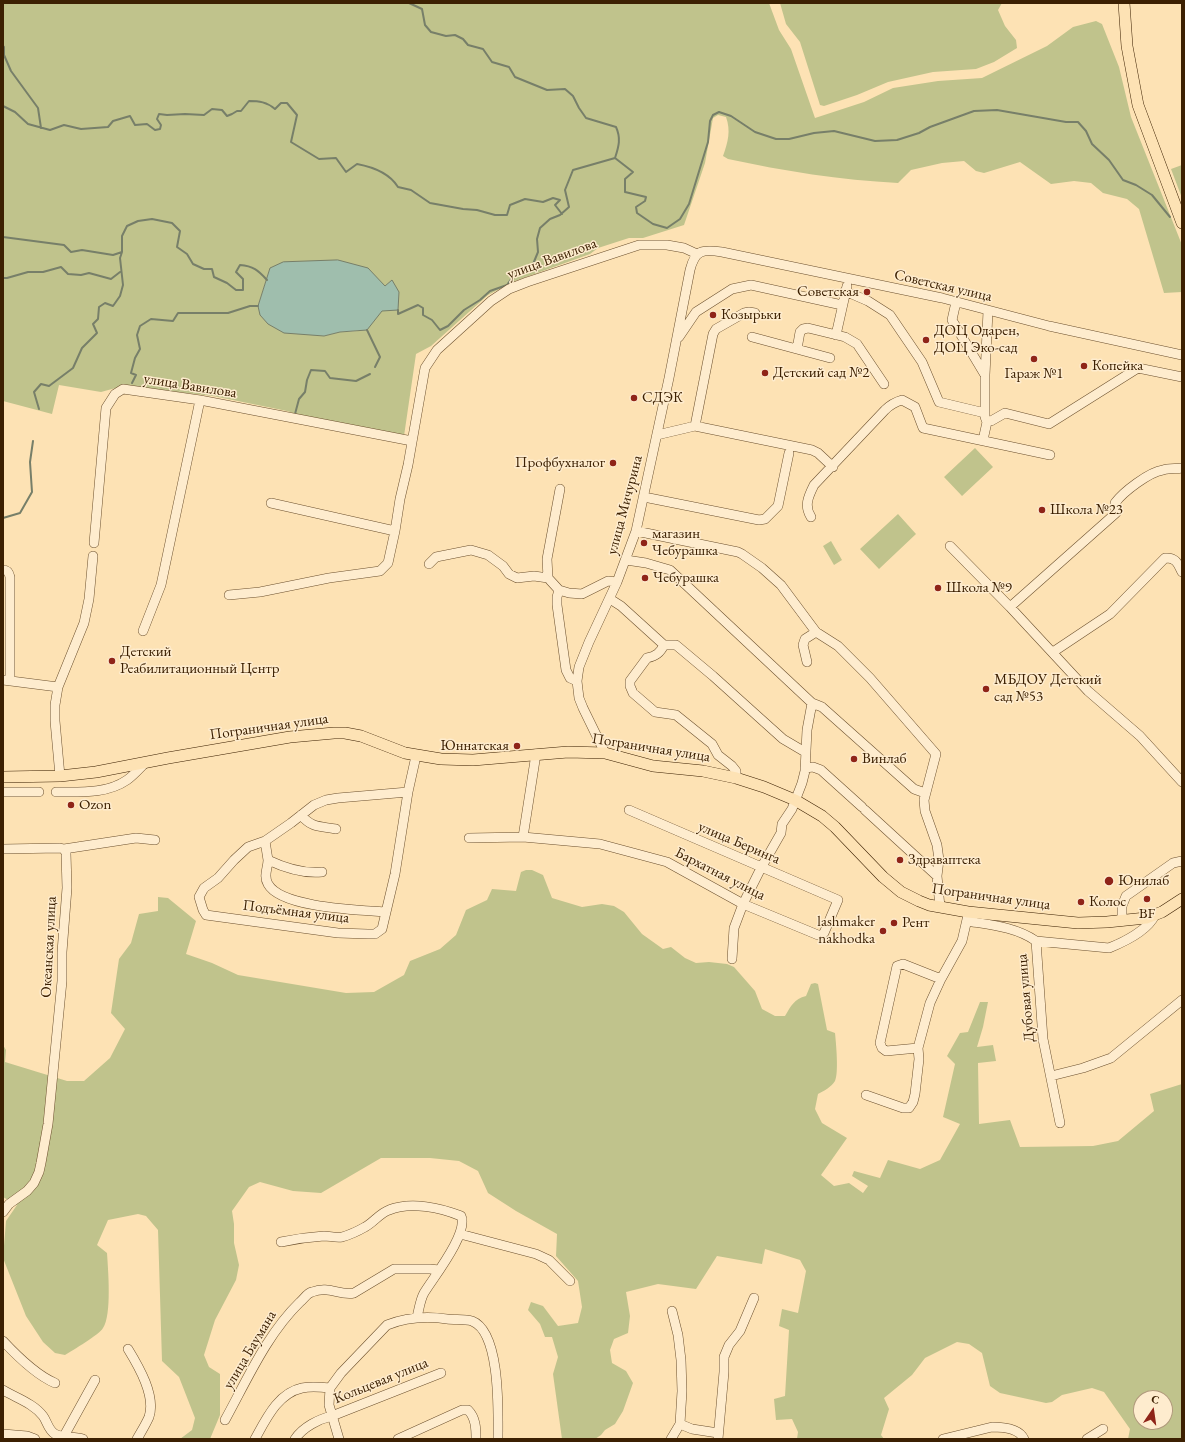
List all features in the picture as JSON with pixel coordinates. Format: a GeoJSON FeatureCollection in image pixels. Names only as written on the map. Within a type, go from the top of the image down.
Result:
{"type":"FeatureCollection","features":[{"type":"Feature","properties":{"kind":"main road"},"geometry":{"type":"LineString","coordinates":[[1124,3],[1127,46],[1138,105],[1182,223]]}},
{"type":"Feature","properties":{"kind":"main road","name":"Пограничная улица"},"geometry":{"type":"LineString","coordinates":[[3,777],[60,776],[96,772],[290,737],[334,733],[345,733],[361,736],[416,756],[440,759],[473,760],[568,752],[605,753],[653,766],[703,771],[736,778],[796,800],[816,812],[835,827],[883,877],[901,892],[919,901],[968,917],[1069,923],[1122,921],[1155,915],[1182,899]]}},
{"type":"Feature","properties":{"kind":"street","name":"улица Вавилова"},"geometry":{"type":"LineString","coordinates":[[229,595],[260,592],[329,578],[380,571],[388,564],[408,465],[417,417],[422,378],[425,368],[430,358],[437,350],[485,306],[509,289],[639,245],[667,245],[684,248],[697,254]]}},
{"type":"Feature","properties":{"kind":"street","name":"Советская улица"},"geometry":{"type":"LineString","coordinates":[[697,254],[706,250],[722,252],[956,302],[1056,328],[1182,355]]}},
{"type":"Feature","properties":{"kind":"street","name":"улица Мичурина"},"geometry":{"type":"LineString","coordinates":[[605,753],[579,698],[577,681],[584,654],[610,599],[636,531],[690,270],[692,262],[697,254]]}},
{"type":"Feature","properties":{"kind":"street"},"geometry":{"type":"LineString","coordinates":[[836,335],[848,279]]}},
{"type":"Feature","properties":{"kind":"street"},"geometry":{"type":"LineString","coordinates":[[676,340],[696,312],[732,289],[751,285],[842,304]]}},
{"type":"Feature","properties":{"kind":"street"},"geometry":{"type":"LineString","coordinates":[[845,292],[868,301],[890,315],[922,362],[939,402],[986,417],[991,421],[1005,413],[1049,424],[1138,368],[1182,377]]}},
{"type":"Feature","properties":{"kind":"street"},"geometry":{"type":"LineString","coordinates":[[956,302],[952,320],[985,375]]}},
{"type":"Feature","properties":{"kind":"street"},"geometry":{"type":"LineString","coordinates":[[983,440],[986,417],[985,375],[988,310]]}},
{"type":"Feature","properties":{"kind":"street"},"geometry":{"type":"LineString","coordinates":[[695,426],[713,334],[716,329],[744,313],[755,313]]}},
{"type":"Feature","properties":{"kind":"street"},"geometry":{"type":"LineString","coordinates":[[797,348],[800,332],[803,329],[808,328],[845,337],[857,344],[884,384]]}},
{"type":"Feature","properties":{"kind":"street"},"geometry":{"type":"LineString","coordinates":[[752,337],[830,358]]}},
{"type":"Feature","properties":{"kind":"street","name":"улица Вавилова"},"geometry":{"type":"LineString","coordinates":[[94,543],[106,408],[115,394],[123,390],[200,400],[412,441]]}},
{"type":"Feature","properties":{"kind":"street"},"geometry":{"type":"LineString","coordinates":[[143,631],[161,585],[200,400]]}},
{"type":"Feature","properties":{"kind":"street"},"geometry":{"type":"LineString","coordinates":[[811,517],[807,511],[808,499],[814,486],[885,410],[892,404],[902,400],[915,407],[923,428],[1050,455]]}},
{"type":"Feature","properties":{"kind":"street"},"geometry":{"type":"LineString","coordinates":[[657,435],[695,426],[812,450],[818,453],[833,466]]}},
{"type":"Feature","properties":{"kind":"street"},"geometry":{"type":"LineString","coordinates":[[644,497],[759,520],[765,519],[778,506],[789,453]]}},
{"type":"Feature","properties":{"kind":"street"},"geometry":{"type":"LineString","coordinates":[[1010,607],[1116,513],[1115,503],[1118,499],[1149,476],[1164,469],[1182,468]]}},
{"type":"Feature","properties":{"kind":"street"},"geometry":{"type":"LineString","coordinates":[[548,578],[547,559],[560,488]]}},
{"type":"Feature","properties":{"kind":"street"},"geometry":{"type":"LineString","coordinates":[[270,503],[395,531]]}},
{"type":"Feature","properties":{"kind":"street"},"geometry":{"type":"LineString","coordinates":[[636,531],[742,554],[762,568],[781,585],[816,632],[838,646],[870,678],[936,754],[924,800],[925,811],[938,851],[937,876],[940,907]]}},
{"type":"Feature","properties":{"kind":"street"},"geometry":{"type":"LineString","coordinates":[[950,546],[1053,652],[1088,691],[1140,736],[1182,782]]}},
{"type":"Feature","properties":{"kind":"street"},"geometry":{"type":"LineString","coordinates":[[429,564],[436,557],[471,550],[488,555],[503,566],[509,574],[517,578],[534,576],[548,578],[559,590],[569,593],[582,594],[608,581],[617,582]]}},
{"type":"Feature","properties":{"kind":"street"},"geometry":{"type":"LineString","coordinates":[[60,776],[55,705],[58,687],[84,623],[89,599],[93,556]]}},
{"type":"Feature","properties":{"kind":"street"},"geometry":{"type":"LineString","coordinates":[[1053,652],[1110,614],[1165,558],[1171,557],[1176,561],[1182,572]]}},
{"type":"Feature","properties":{"kind":"street"},"geometry":{"type":"LineString","coordinates":[[626,560],[646,563],[670,570],[812,703],[822,707],[914,789],[925,793]]}},
{"type":"Feature","properties":{"kind":"street"},"geometry":{"type":"LineString","coordinates":[[3,570],[10,573],[6,680],[58,687]]}},
{"type":"Feature","properties":{"kind":"street"},"geometry":{"type":"LineString","coordinates":[[559,590],[557,605],[566,670],[570,678],[577,681]]}},
{"type":"Feature","properties":{"kind":"street"},"geometry":{"type":"LineString","coordinates":[[610,599],[621,606],[664,645],[676,645],[784,740],[806,752]]}},
{"type":"Feature","properties":{"kind":"street"},"geometry":{"type":"LineString","coordinates":[[807,662],[803,645],[805,639],[816,632]]}},
{"type":"Feature","properties":{"kind":"street"},"geometry":{"type":"LineString","coordinates":[[664,645],[661,651],[654,657],[647,658],[630,681],[633,694],[655,712],[666,712],[676,715],[712,744],[718,755],[732,766],[736,772],[736,778]]}},
{"type":"Feature","properties":{"kind":"street"},"geometry":{"type":"LineString","coordinates":[[732,960],[734,928],[743,904],[781,833],[782,824],[796,800],[805,771],[807,730],[812,703]]}},
{"type":"Feature","properties":{"kind":"street"},"geometry":{"type":"LineString","coordinates":[[523,836],[536,754]]}},
{"type":"Feature","properties":{"kind":"street","name":"Подъёмная улица"},"geometry":{"type":"LineString","coordinates":[[386,912],[321,906],[283,897],[275,893],[267,883],[266,875],[268,860],[265,841],[248,847],[218,878],[204,888],[199,897],[206,915],[211,917],[230,917],[253,922],[284,924],[338,932],[375,934],[382,929],[395,874],[408,792],[416,756]]}},
{"type":"Feature","properties":{"kind":"street"},"geometry":{"type":"LineString","coordinates":[[56,792],[99,790],[113,787],[128,780],[146,762]]}},
{"type":"Feature","properties":{"kind":"street"},"geometry":{"type":"LineString","coordinates":[[805,768],[813,767],[822,770],[937,876]]}},
{"type":"Feature","properties":{"kind":"street"},"geometry":{"type":"LineString","coordinates":[[3,792],[39,792]]}},
{"type":"Feature","properties":{"kind":"street"},"geometry":{"type":"LineString","coordinates":[[265,841],[292,823],[314,805],[326,800],[408,792]]}},
{"type":"Feature","properties":{"kind":"street","name":"улица Беринга"},"geometry":{"type":"LineString","coordinates":[[629,810],[838,900]]}},
{"type":"Feature","properties":{"kind":"street"},"geometry":{"type":"LineString","coordinates":[[300,815],[312,826],[336,829]]}},
{"type":"Feature","properties":{"kind":"street","name":"Бархатная улица"},"geometry":{"type":"LineString","coordinates":[[469,838],[523,836],[600,844],[667,862],[743,904],[818,935],[824,933],[838,900]]}},
{"type":"Feature","properties":{"kind":"street"},"geometry":{"type":"LineString","coordinates":[[3,850],[62,848],[136,838],[155,840]]}},
{"type":"Feature","properties":{"kind":"street","name":"Океанская улица"},"geometry":{"type":"LineString","coordinates":[[3,1212],[9,1204],[27,1191],[34,1183],[39,1172],[48,1124],[62,981],[62,952],[67,888],[66,853],[62,848]]}},
{"type":"Feature","properties":{"kind":"street"},"geometry":{"type":"LineString","coordinates":[[268,860],[284,868],[312,873],[322,872]]}},
{"type":"Feature","properties":{"kind":"street"},"geometry":{"type":"LineString","coordinates":[[1122,921],[1122,906],[1126,896],[1173,863],[1182,861]]}},
{"type":"Feature","properties":{"kind":"street"},"geometry":{"type":"LineString","coordinates":[[1036,941],[1109,948],[1119,944],[1147,926],[1152,922],[1155,915]]}},
{"type":"Feature","properties":{"kind":"street"},"geometry":{"type":"LineString","coordinates":[[866,1095],[904,1108],[909,1108],[913,1102],[919,1059],[918,1048],[930,1002],[940,979],[962,941],[968,917]]}},
{"type":"Feature","properties":{"kind":"street","name":"Дубовая улица"},"geometry":{"type":"LineString","coordinates":[[968,917],[1016,931],[1027,935],[1036,941],[1043,1039],[1060,1123]]}},
{"type":"Feature","properties":{"kind":"street"},"geometry":{"type":"LineString","coordinates":[[918,1048],[886,1051],[882,1048],[880,1043],[898,966],[903,964],[940,979]]}},
{"type":"Feature","properties":{"kind":"street"},"geometry":{"type":"LineString","coordinates":[[1051,1076],[1084,1068],[1111,1058],[1182,1000]]}},
{"type":"Feature","properties":{"kind":"street"},"geometry":{"type":"LineString","coordinates":[[281,1242],[313,1237],[340,1237],[364,1228],[389,1210],[403,1206],[438,1209],[461,1216],[463,1219],[460,1234],[447,1260],[423,1295],[417,1317]]}},
{"type":"Feature","properties":{"kind":"street"},"geometry":{"type":"LineString","coordinates":[[460,1234],[536,1254],[549,1260],[570,1281]]}},
{"type":"Feature","properties":{"kind":"street","name":"улица Баумана"},"geometry":{"type":"LineString","coordinates":[[225,1420],[268,1343],[289,1313],[310,1292],[325,1288],[349,1294],[354,1293],[394,1269],[439,1270]]}},
{"type":"Feature","properties":{"kind":"street"},"geometry":{"type":"LineString","coordinates":[[680,1424],[718,1436],[724,1357],[729,1345],[740,1330],[754,1298]]}},
{"type":"Feature","properties":{"kind":"street"},"geometry":{"type":"LineString","coordinates":[[671,1439],[680,1424],[682,1391],[681,1360],[678,1335],[672,1311]]}},
{"type":"Feature","properties":{"kind":"street","name":"Кольцевая улица"},"geometry":{"type":"LineString","coordinates":[[339,1439],[329,1405],[330,1388],[341,1373],[387,1325],[397,1321],[417,1317],[436,1317],[472,1322],[485,1332],[492,1353],[498,1383],[498,1439]]}},
{"type":"Feature","properties":{"kind":"street"},"geometry":{"type":"LineString","coordinates":[[3,1341],[37,1372],[55,1383]]}},
{"type":"Feature","properties":{"kind":"street"},"geometry":{"type":"LineString","coordinates":[[128,1349],[140,1368],[149,1395],[150,1404],[149,1417],[137,1439]]}},
{"type":"Feature","properties":{"kind":"street","name":"Кольцевая улица"},"geometry":{"type":"LineString","coordinates":[[295,1439],[297,1435],[313,1423],[323,1418],[332,1416],[441,1373]]}},
{"type":"Feature","properties":{"kind":"street"},"geometry":{"type":"LineString","coordinates":[[58,1437],[95,1380]]}},
{"type":"Feature","properties":{"kind":"street","name":"Кольцевая улица"},"geometry":{"type":"LineString","coordinates":[[255,1439],[266,1418],[283,1396],[291,1391],[303,1388],[330,1388]]}},
{"type":"Feature","properties":{"kind":"street"},"geometry":{"type":"LineString","coordinates":[[3,1390],[32,1405],[43,1416],[52,1432],[58,1437],[77,1437],[83,1439]]}},
{"type":"Feature","properties":{"kind":"street"},"geometry":{"type":"LineString","coordinates":[[398,1439],[462,1410],[468,1410],[472,1414],[476,1425],[476,1439]]}},
{"type":"Feature","properties":{"kind":"street"},"geometry":{"type":"LineString","coordinates":[[943,1439],[992,1427],[1017,1431],[1024,1439]]}},
{"type":"Feature","properties":{"kind":"street"},"geometry":{"type":"LineString","coordinates":[[1087,1439],[1103,1429]]}},
{"type":"Feature","properties":{"kind":"street"},"geometry":{"type":"LineString","coordinates":[[3,1434],[27,1436],[35,1439]]}},
{"type":"Feature","properties":{"kind":"green space"},"geometry":{"type":"Polygon","coordinates":[[[3,3],[769,3],[779,30],[791,49],[815,118],[864,102],[893,88],[938,81],[982,78],[1047,46],[1073,27],[1096,21],[1102,24],[1119,67],[1131,117],[1182,245],[1182,292],[1164,293],[1139,209],[1127,199],[1103,193],[1091,183],[1074,181],[1051,184],[1020,162],[984,173],[976,171],[964,161],[942,163],[911,170],[898,183],[833,177],[770,167],[728,159],[723,156],[729,132],[728,122],[726,117],[718,115],[713,118],[705,163],[684,225],[643,238],[629,238],[598,248],[590,254],[515,281],[488,295],[431,346],[416,354],[404,436],[213,396],[123,386],[101,392],[59,385],[52,414],[3,401],[3,3]],[[270,268],[258,306],[324,336],[340,332],[358,331],[392,281],[385,286],[270,268]]]}},
{"type":"Feature","properties":{"kind":"green space"},"geometry":{"type":"Polygon","coordinates":[[[780,3],[1002,3],[998,10],[1005,26],[1016,40],[1017,48],[994,62],[976,69],[933,72],[888,82],[857,95],[824,106],[820,105],[800,42],[786,24],[780,3]]]}},
{"type":"Feature","properties":{"kind":"green space"},"geometry":{"type":"Polygon","coordinates":[[[1182,165],[1182,198],[1171,169],[1182,165]]]}},
{"type":"Feature","properties":{"kind":"green space"},"geometry":{"type":"Polygon","coordinates":[[[975,448],[993,467],[962,496],[944,477],[975,448]]]}},
{"type":"Feature","properties":{"kind":"green space"},"geometry":{"type":"Polygon","coordinates":[[[898,514],[916,534],[879,569],[860,549],[898,514]]]}},
{"type":"Feature","properties":{"kind":"green space"},"geometry":{"type":"Polygon","coordinates":[[[831,541],[842,560],[834,565],[823,546],[831,541]]]}},
{"type":"Feature","properties":{"kind":"green space"},"geometry":{"type":"Polygon","coordinates":[[[532,870],[543,875],[552,898],[582,907],[602,904],[614,906],[624,912],[642,934],[663,949],[671,947],[685,958],[696,963],[709,962],[727,964],[734,967],[755,991],[762,1009],[775,1016],[785,1016],[796,1001],[806,996],[811,984],[818,984],[827,1030],[835,1033],[837,1065],[835,1081],[818,1094],[815,1109],[822,1123],[847,1138],[821,1175],[834,1186],[849,1183],[863,1193],[868,1186],[852,1176],[854,1171],[880,1178],[888,1160],[920,1169],[940,1160],[960,1124],[943,1117],[955,1064],[947,1056],[960,1033],[968,1032],[980,1002],[988,1002],[977,1047],[993,1045],[996,1061],[978,1063],[979,1124],[1010,1120],[1020,1147],[1093,1146],[1118,1141],[1154,1111],[1150,1094],[1182,1084],[1182,1439],[1128,1439],[1130,1429],[1104,1392],[1092,1388],[1062,1395],[1052,1402],[1046,1403],[1000,1393],[990,1386],[982,1353],[969,1344],[957,1342],[925,1358],[912,1375],[884,1398],[889,1409],[881,1435],[884,1439],[797,1439],[798,1432],[792,1419],[776,1420],[774,1399],[785,1396],[789,1330],[779,1326],[782,1309],[798,1313],[806,1271],[800,1260],[765,1249],[762,1264],[717,1256],[696,1289],[658,1284],[626,1292],[630,1316],[628,1333],[614,1339],[610,1350],[612,1363],[626,1371],[633,1383],[623,1411],[615,1424],[595,1439],[562,1439],[553,1374],[558,1357],[552,1337],[545,1337],[540,1324],[528,1310],[531,1302],[543,1306],[558,1326],[578,1323],[582,1307],[578,1281],[556,1256],[557,1234],[488,1193],[478,1171],[459,1161],[430,1158],[381,1158],[321,1193],[293,1191],[260,1182],[249,1187],[232,1211],[234,1243],[239,1265],[236,1280],[215,1320],[204,1355],[209,1367],[220,1374],[220,1415],[210,1439],[180,1439],[192,1430],[195,1418],[179,1377],[162,1361],[158,1230],[146,1216],[138,1214],[108,1220],[97,1245],[107,1253],[109,1280],[108,1313],[106,1322],[101,1331],[65,1355],[55,1353],[43,1342],[26,1316],[3,1258],[6,1221],[17,1205],[3,1197],[3,1045],[6,1050],[5,1062],[67,1081],[84,1081],[110,1058],[125,1029],[111,1013],[119,959],[131,943],[139,914],[158,911],[158,897],[168,898],[196,921],[186,954],[212,963],[238,975],[346,993],[374,992],[404,975],[410,961],[440,949],[456,935],[466,910],[487,900],[492,889],[516,891],[521,872],[532,870]]]}},
{"type":"Feature","properties":{"kind":"shaded area"},"geometry":{"type":"Polygon","coordinates":[[[338,260],[368,268],[385,286],[392,280],[399,292],[398,310],[382,311],[367,330],[340,332],[324,336],[284,333],[268,324],[260,315],[258,306],[270,268],[283,262],[338,260]]]}},
{"type":"Feature","properties":{"kind":"waterway"},"geometry":{"type":"LineString","coordinates":[[409,3],[422,9],[425,25],[431,32],[446,36],[455,35],[463,39],[468,45],[483,49],[492,62],[509,67],[515,77],[547,90],[565,89],[573,96],[586,118],[616,127],[619,135],[619,142],[615,158]]}},
{"type":"Feature","properties":{"kind":"waterway"},"geometry":{"type":"LineString","coordinates":[[3,46],[4,55],[11,71],[38,108],[41,128]]}},
{"type":"Feature","properties":{"kind":"waterway"},"geometry":{"type":"LineString","coordinates":[[3,106],[15,112],[28,124],[50,130],[64,125],[81,129],[108,127],[113,121],[130,116],[135,125],[147,124],[155,130],[160,129],[161,125],[157,119],[159,114],[204,115],[212,109],[222,110],[227,116],[237,111],[241,111],[249,101],[263,102],[275,109],[281,103],[287,103],[297,115],[291,142],[319,159],[336,158],[346,172],[357,164],[375,169],[390,178],[398,187],[411,190],[430,203],[477,210],[495,215],[507,215],[510,205],[525,199],[543,202],[553,198],[560,200],[555,205],[562,214]]}},
{"type":"Feature","properties":{"kind":"waterway"},"geometry":{"type":"LineString","coordinates":[[398,310],[398,314],[418,305],[423,308],[423,315],[432,320],[440,330],[448,326],[464,310],[480,300],[490,291],[507,285],[514,275],[531,269],[538,252],[537,239],[540,228],[550,219],[560,215],[569,207],[565,190],[573,170],[615,158],[633,172],[625,179],[625,192],[646,197],[645,201],[636,207],[637,213],[653,224],[667,228],[680,219],[689,204],[708,142],[710,121],[713,115],[719,112],[731,116],[755,132],[776,139],[789,139],[814,133],[834,131],[875,141],[897,140],[919,133],[930,127],[974,111],[997,110],[1066,122],[1078,122],[1086,131],[1092,144],[1109,160],[1123,180],[1136,185],[1152,195],[1170,217]]}},
{"type":"Feature","properties":{"kind":"waterway"},"geometry":{"type":"LineString","coordinates":[[39,409],[34,392],[41,384],[49,386],[73,368],[82,348],[97,333],[93,324],[98,319],[99,307],[105,303],[113,306],[120,296],[123,285],[120,258],[122,252],[122,236],[127,226],[138,221],[152,219],[172,223],[180,231],[177,247],[187,254],[193,264],[204,269],[212,269],[214,277],[227,283],[236,290],[243,290],[243,279],[236,272],[240,265],[255,269],[267,280]]}},
{"type":"Feature","properties":{"kind":"waterway"},"geometry":{"type":"LineString","coordinates":[[3,237],[64,245],[71,252],[82,250],[113,255],[122,252]]}},
{"type":"Feature","properties":{"kind":"waterway"},"geometry":{"type":"LineString","coordinates":[[3,278],[28,272],[43,272],[61,267],[68,274],[81,275],[89,273],[111,279],[120,272]]}},
{"type":"Feature","properties":{"kind":"waterway"},"geometry":{"type":"LineString","coordinates":[[132,383],[136,375],[131,373],[135,358],[140,349],[137,335],[140,326],[151,319],[173,321],[178,313],[228,313],[250,306],[258,306]]}},
{"type":"Feature","properties":{"kind":"waterway"},"geometry":{"type":"LineString","coordinates":[[367,330],[380,357],[375,367]]}},
{"type":"Feature","properties":{"kind":"waterway"},"geometry":{"type":"LineString","coordinates":[[295,414],[299,399],[305,392],[307,380],[311,370],[325,371],[330,378],[356,381],[370,374]]}},
{"type":"Feature","properties":{"kind":"waterway"},"geometry":{"type":"LineString","coordinates":[[3,518],[20,513],[32,492],[30,462],[33,441]]}},
{"type":"Feature","properties":{"kind":"place","name":"Советская"},"geometry":{"type":"Point","coordinates":[867,292]}},
{"type":"Feature","properties":{"kind":"place","name":"Козырьки"},"geometry":{"type":"Point","coordinates":[713,315]}},
{"type":"Feature","properties":{"kind":"place","name":"ДОЦ Одарен, ДОЦ Эко-сад"},"geometry":{"type":"Point","coordinates":[926,340]}},
{"type":"Feature","properties":{"kind":"place","name":"Гараж №1"},"geometry":{"type":"Point","coordinates":[1034,359]}},
{"type":"Feature","properties":{"kind":"place","name":"Копейка"},"geometry":{"type":"Point","coordinates":[1084,366]}},
{"type":"Feature","properties":{"kind":"place","name":"Детский сад №2"},"geometry":{"type":"Point","coordinates":[765,373]}},
{"type":"Feature","properties":{"kind":"place","name":"СДЭК"},"geometry":{"type":"Point","coordinates":[634,398]}},
{"type":"Feature","properties":{"kind":"place","name":"Профбухналог"},"geometry":{"type":"Point","coordinates":[613,463]}},
{"type":"Feature","properties":{"kind":"place","name":"Школа №23"},"geometry":{"type":"Point","coordinates":[1042,510]}},
{"type":"Feature","properties":{"kind":"place","name":"магазин Чебурашка"},"geometry":{"type":"Point","coordinates":[644,543]}},
{"type":"Feature","properties":{"kind":"place","name":"Чебурашка"},"geometry":{"type":"Point","coordinates":[645,578]}},
{"type":"Feature","properties":{"kind":"place","name":"Школа №9"},"geometry":{"type":"Point","coordinates":[938,588]}},
{"type":"Feature","properties":{"kind":"place","name":"Детский Реабилитационный Центр"},"geometry":{"type":"Point","coordinates":[112,661]}},
{"type":"Feature","properties":{"kind":"place","name":"МБДОУ Детский сад №53"},"geometry":{"type":"Point","coordinates":[986,689]}},
{"type":"Feature","properties":{"kind":"place","name":"Юннатская"},"geometry":{"type":"Point","coordinates":[517,746]}},
{"type":"Feature","properties":{"kind":"place","name":"Винлаб"},"geometry":{"type":"Point","coordinates":[854,759]}},
{"type":"Feature","properties":{"kind":"place","name":"Ozon"},"geometry":{"type":"Point","coordinates":[71,805]}},
{"type":"Feature","properties":{"kind":"place","name":"Здраваптека"},"geometry":{"type":"Point","coordinates":[900,860]}},
{"type":"Feature","properties":{"kind":"place","name":"Юнилаб"},"geometry":{"type":"Point","coordinates":[1109,881]}},
{"type":"Feature","properties":{"kind":"place","name":"BF"},"geometry":{"type":"Point","coordinates":[1147,899]}},
{"type":"Feature","properties":{"kind":"place","name":"Колос"},"geometry":{"type":"Point","coordinates":[1081,902]}},
{"type":"Feature","properties":{"kind":"place","name":"Рент"},"geometry":{"type":"Point","coordinates":[894,923]}},
{"type":"Feature","properties":{"kind":"place","name":"lashmaker nakhodka"},"geometry":{"type":"Point","coordinates":[883,931]}}]}
